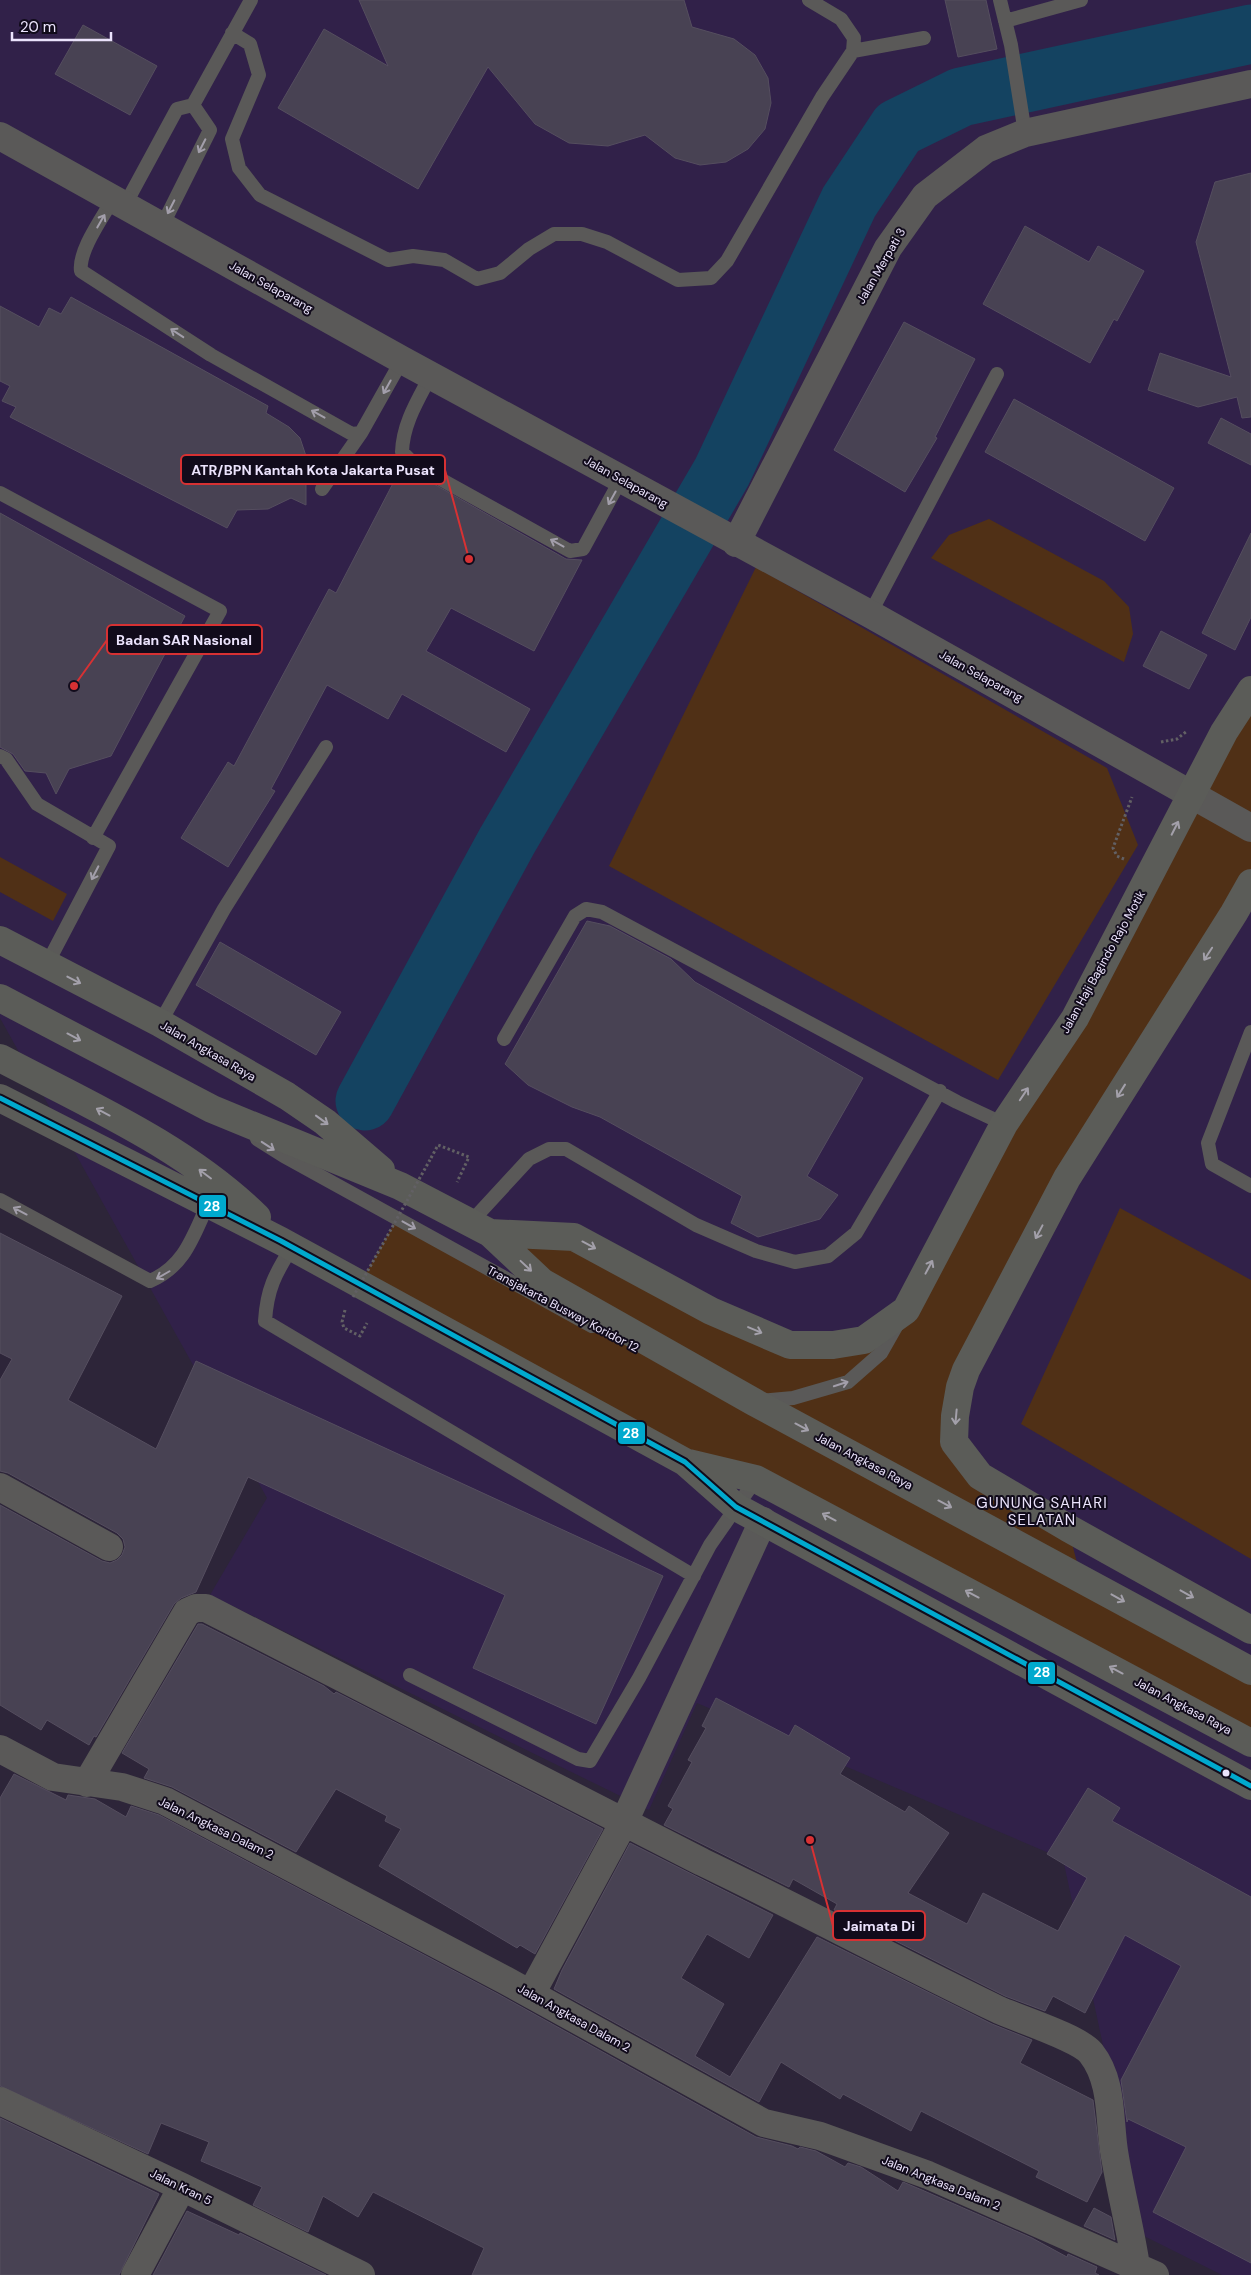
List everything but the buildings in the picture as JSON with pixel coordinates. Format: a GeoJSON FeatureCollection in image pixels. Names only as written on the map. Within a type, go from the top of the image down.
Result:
{"type":"FeatureCollection","features":[{"type":"Feature","properties":{"kind":"main road","name":"Jalan Haji Bagindo Rajo Motik"},"geometry":{"type":"LineString","coordinates":[[906,1310],[1004,1124],[1075,1018],[1224,732],[1251,690]]}},
{"type":"Feature","properties":{"kind":"main road"},"geometry":{"type":"LineString","coordinates":[[1250,1629],[1068,1528],[980,1476],[954,1442],[957,1406],[966,1370],[1067,1178],[1251,883]]}},
{"type":"Feature","properties":{"kind":"main road","name":"Jalan Angkasa Raya"},"geometry":{"type":"LineString","coordinates":[[0,940],[46,966],[160,1023],[287,1096],[318,1117],[400,1186]]}},
{"type":"Feature","properties":{"kind":"main road","name":"Jalan Angkasa Raya"},"geometry":{"type":"LineString","coordinates":[[0,998],[212,1109],[400,1186],[480,1228],[542,1282],[754,1402],[1251,1671]]}},
{"type":"Feature","properties":{"kind":"main road","name":"Jalan Angkasa Raya"},"geometry":{"type":"LineString","coordinates":[[0,1058],[167,1148],[206,1174],[246,1207],[286,1244]]}},
{"type":"Feature","properties":{"kind":"main road","name":"Jalan Angkasa Raya"},"geometry":{"type":"LineString","coordinates":[[0,1098],[286,1244],[685,1462],[736,1507],[1251,1786]]}},
{"type":"Feature","properties":{"kind":"main road","name":"Jalan Angkasa Raya"},"geometry":{"type":"LineString","coordinates":[[480,1228],[574,1237],[711,1311],[790,1345],[833,1345],[864,1340],[906,1310]]}},
{"type":"Feature","properties":{"kind":"main road","name":"Jalan Angkasa Raya"},"geometry":{"type":"LineString","coordinates":[[685,1462],[756,1479],[1251,1743]]}},
{"type":"Feature","properties":{"kind":"main road"},"geometry":{"type":"LineString","coordinates":[[1068,1528],[1081,1578]]}},
{"type":"Feature","properties":{"kind":"main road"},"geometry":{"type":"LineString","coordinates":[[1184,1635],[1250,1629]]}},
{"type":"Feature","properties":{"kind":"main road"},"geometry":{"type":"LineString","coordinates":[[1198,1714],[1216,1767]]}},
{"type":"Feature","properties":{"kind":"street","name":"Jalan Merpati 3"},"geometry":{"type":"LineString","coordinates":[[736,543],[888,248],[925,196],[986,149],[1025,126],[1251,84]]}},
{"type":"Feature","properties":{"kind":"street","name":"Jalan Selaparang"},"geometry":{"type":"LineString","coordinates":[[0,136],[402,360],[736,543],[870,614],[1251,828]]}},
{"type":"Feature","properties":{"kind":"street"},"geometry":{"type":"LineString","coordinates":[[0,1487],[109,1547]]}},
{"type":"Feature","properties":{"kind":"street"},"geometry":{"type":"LineString","coordinates":[[532,1994],[624,1822],[763,1521]]}},
{"type":"Feature","properties":{"kind":"street"},"geometry":{"type":"LineString","coordinates":[[87,1783],[187,1612],[196,1608],[206,1608],[624,1822],[780,1899],[849,1937],[1009,2014],[1051,2030],[1090,2052],[1106,2082],[1114,2151],[1145,2270]]}},
{"type":"Feature","properties":{"kind":"street","name":"Jalan Angkasa Dalam 2"},"geometry":{"type":"LineString","coordinates":[[0,1749],[53,1777],[122,1787],[165,1802],[532,1994],[764,2123],[820,2136],[928,2175],[1145,2270]]}},
{"type":"Feature","properties":{"kind":"street","name":"Jalan Kran 5"},"geometry":{"type":"LineString","coordinates":[[0,2102],[182,2187],[361,2275]]}},
{"type":"Feature","properties":{"kind":"street"},"geometry":{"type":"LineString","coordinates":[[135,2275],[182,2187]]}},
{"type":"Feature","properties":{"kind":"lane"},"geometry":{"type":"LineString","coordinates":[[251,0],[193,105],[177,109],[119,202],[88,242],[80,263],[80,271],[211,355],[352,434],[361,433]]}},
{"type":"Feature","properties":{"kind":"lane"},"geometry":{"type":"LineString","coordinates":[[232,33],[250,44],[259,75],[232,139],[238,168],[260,195],[388,260],[413,256],[444,260],[477,279],[500,273],[529,249],[554,234],[582,234],[606,242],[678,280],[711,278],[727,261],[822,97],[853,51],[854,38],[840,19],[809,0]]}},
{"type":"Feature","properties":{"kind":"lane"},"geometry":{"type":"LineString","coordinates":[[1000,0],[1011,45],[1025,126]]}},
{"type":"Feature","properties":{"kind":"lane"},"geometry":{"type":"LineString","coordinates":[[1005,21],[1081,0]]}},
{"type":"Feature","properties":{"kind":"lane"},"geometry":{"type":"LineString","coordinates":[[853,51],[924,38]]}},
{"type":"Feature","properties":{"kind":"lane"},"geometry":{"type":"LineString","coordinates":[[162,226],[210,130],[193,105]]}},
{"type":"Feature","properties":{"kind":"lane"},"geometry":{"type":"LineString","coordinates":[[322,489],[361,433],[402,360]]}},
{"type":"Feature","properties":{"kind":"lane"},"geometry":{"type":"LineString","coordinates":[[870,614],[997,374]]}},
{"type":"Feature","properties":{"kind":"lane"},"geometry":{"type":"LineString","coordinates":[[431,375],[408,418],[402,436],[402,452],[415,465],[570,551],[583,549],[622,480]]}},
{"type":"Feature","properties":{"kind":"lane"},"geometry":{"type":"LineString","coordinates":[[0,493],[220,611],[93,838]]}},
{"type":"Feature","properties":{"kind":"lane"},"geometry":{"type":"LineString","coordinates":[[160,1023],[224,909],[326,747]]}},
{"type":"Feature","properties":{"kind":"lane"},"geometry":{"type":"LineString","coordinates":[[0,756],[6,759],[36,804],[109,846],[46,966]]}},
{"type":"Feature","properties":{"kind":"lane"},"geometry":{"type":"LineString","coordinates":[[504,1039],[575,916],[586,909],[602,912],[1004,1124]]}},
{"type":"Feature","properties":{"kind":"lane"},"geometry":{"type":"LineString","coordinates":[[1251,1032],[1208,1143],[1212,1164],[1251,1186]]}},
{"type":"Feature","properties":{"kind":"lane"},"geometry":{"type":"LineString","coordinates":[[480,1228],[529,1159],[549,1149],[566,1149],[696,1225],[756,1251],[795,1262],[828,1256],[856,1233],[940,1091]]}},
{"type":"Feature","properties":{"kind":"lane","name":"Transjakarta Busway Koridor 12"},"geometry":{"type":"LineString","coordinates":[[212,1109],[284,1156],[595,1328],[726,1395],[754,1402],[793,1398],[848,1382],[881,1353],[906,1310]]}},
{"type":"Feature","properties":{"kind":"lane"},"geometry":{"type":"LineString","coordinates":[[0,1200],[150,1281],[166,1274],[179,1262],[208,1204]]}},
{"type":"Feature","properties":{"kind":"lane"},"geometry":{"type":"LineString","coordinates":[[286,1244],[266,1299],[265,1321],[694,1576]]}},
{"type":"Feature","properties":{"kind":"lane"},"geometry":{"type":"LineString","coordinates":[[410,1675],[578,1759],[590,1761],[630,1694],[710,1545],[756,1479]]}},
{"type":"Feature","properties":{"kind":"path"},"geometry":{"type":"LineString","coordinates":[[352,1297],[438,1146],[470,1157]]}},
{"type":"Feature","properties":{"kind":"path"},"geometry":{"type":"LineString","coordinates":[[345,1310],[342,1322],[344,1328],[360,1336]]}},
{"type":"Feature","properties":{"kind":"shaded area"},"geometry":{"type":"Polygon","coordinates":[[[0,0],[1251,0],[1251,2275],[1222,2275],[1144,2236],[1063,1859],[697,1703],[649,1810],[210,1595],[267,1498],[0,1018],[0,0]]]}},
{"type":"Feature","properties":{"kind":"shaded area"},"geometry":{"type":"Polygon","coordinates":[[[989,519],[1104,581],[1129,607],[1133,634],[1124,662],[931,558],[949,535],[989,519]]]}},
{"type":"Feature","properties":{"kind":"shaded area"},"geometry":{"type":"Polygon","coordinates":[[[756,567],[1107,768],[1138,845],[998,1080],[609,866],[756,567]]]}},
{"type":"Feature","properties":{"kind":"shaded area"},"geometry":{"type":"Polygon","coordinates":[[[1251,691],[1251,872],[960,1387],[954,1442],[1068,1528],[1081,1578],[1251,1671],[1251,1743],[756,1479],[685,1462],[360,1284],[396,1220],[726,1395],[542,1282],[490,1233],[574,1237],[711,1311],[833,1345],[906,1310],[1251,691]]]}},
{"type":"Feature","properties":{"kind":"shaded area"},"geometry":{"type":"Polygon","coordinates":[[[0,857],[67,894],[53,921],[0,892],[0,857]]]}},
{"type":"Feature","properties":{"kind":"shaded area"},"geometry":{"type":"Polygon","coordinates":[[[1120,1208],[1251,1280],[1251,1559],[1021,1424],[1120,1208]]]}},
{"type":"Feature","properties":{"kind":"waterway"},"geometry":{"type":"LineString","coordinates":[[365,1101],[507,841],[722,472],[849,202],[898,128],[961,97],[1251,34]]}},
{"type":"Feature","properties":{"kind":"transit line","name":"28"},"geometry":{"type":"LineString","coordinates":[[0,1098],[281,1241],[685,1462],[736,1507],[1251,1786]]}},
{"type":"Feature","properties":{"kind":"place","name":"ATR/BPN Kantah Kota Jakarta Pusat"},"geometry":{"type":"Point","coordinates":[469,559]}},
{"type":"Feature","properties":{"kind":"place","name":"Badan SAR Nasional"},"geometry":{"type":"Point","coordinates":[74,686]}},
{"type":"Feature","properties":{"kind":"place","name":"Jaimata Di"},"geometry":{"type":"Point","coordinates":[810,1840]}},
{"type":"Feature","properties":{"kind":"district","name":"GUNUNG SAHARI SELATAN"},"geometry":{"type":"Point","coordinates":[1042,1512]}}]}
